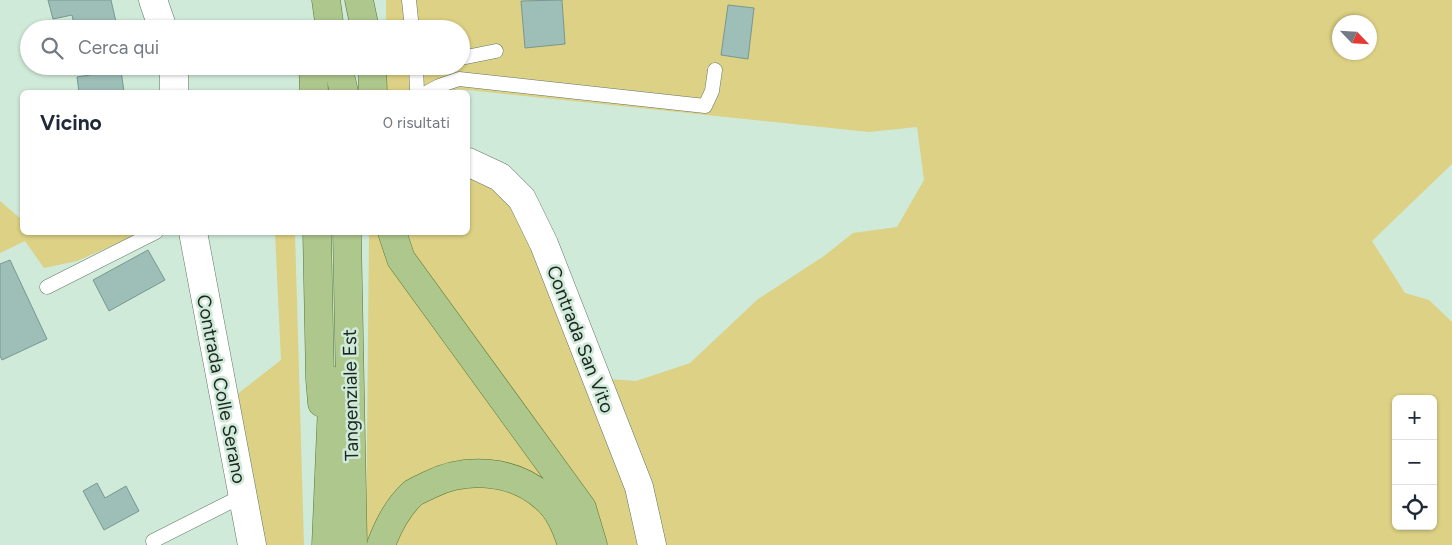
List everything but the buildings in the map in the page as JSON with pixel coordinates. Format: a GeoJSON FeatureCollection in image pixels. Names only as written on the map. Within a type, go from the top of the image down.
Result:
{"type":"FeatureCollection","features":[{"type":"Feature","properties":{"kind":"main road"},"geometry":{"type":"LineString","coordinates":[[312,0],[312,20]]}},
{"type":"Feature","properties":{"kind":"main road"},"geometry":{"type":"LineString","coordinates":[[326,0],[329,20]]}},
{"type":"Feature","properties":{"kind":"main road"},"geometry":{"type":"LineString","coordinates":[[345,0],[346,20]]}},
{"type":"Feature","properties":{"kind":"main road"},"geometry":{"type":"LineString","coordinates":[[359,0],[363,20]]}},
{"type":"Feature","properties":{"kind":"main road"},"geometry":{"type":"LineString","coordinates":[[372,0],[372,20]]}},
{"type":"Feature","properties":{"kind":"main road"},"geometry":{"type":"LineString","coordinates":[[313,75],[314,90]]}},
{"type":"Feature","properties":{"kind":"main road"},"geometry":{"type":"LineString","coordinates":[[341,75],[345,90]]}},
{"type":"Feature","properties":{"kind":"main road"},"geometry":{"type":"LineString","coordinates":[[346,90],[347,75]]}},
{"type":"Feature","properties":{"kind":"main road"},"geometry":{"type":"LineString","coordinates":[[372,75],[373,90]]}},
{"type":"Feature","properties":{"kind":"main road"},"geometry":{"type":"LineString","coordinates":[[317,235],[320,379],[328,461]]}},
{"type":"Feature","properties":{"kind":"main road"},"geometry":{"type":"LineString","coordinates":[[393,235],[402,258],[582,508],[593,545]]}},
{"type":"Feature","properties":{"kind":"main road"},"geometry":{"type":"LineString","coordinates":[[326,545],[328,461],[339,289],[347,239]]}},
{"type":"Feature","properties":{"kind":"main road","name":"Tangenziale Est"},"geometry":{"type":"LineString","coordinates":[[347,239],[353,545]]}},
{"type":"Feature","properties":{"kind":"main road"},"geometry":{"type":"LineString","coordinates":[[381,545],[389,522],[413,493],[440,479],[465,472],[494,474],[521,484],[544,496],[564,521],[572,545]]}},
{"type":"Feature","properties":{"kind":"street"},"geometry":{"type":"LineString","coordinates":[[153,0],[160,20]]}},
{"type":"Feature","properties":{"kind":"street"},"geometry":{"type":"LineString","coordinates":[[174,75],[174,90]]}},
{"type":"Feature","properties":{"kind":"street","name":"Contrada San Vito"},"geometry":{"type":"LineString","coordinates":[[470,163],[500,177],[522,199],[544,244],[639,487],[652,545]]}},
{"type":"Feature","properties":{"kind":"street","name":"Contrada Colle Serano"},"geometry":{"type":"LineString","coordinates":[[193,235],[252,545]]}},
{"type":"Feature","properties":{"kind":"lane"},"geometry":{"type":"LineString","coordinates":[[409,0],[411,20]]}},
{"type":"Feature","properties":{"kind":"lane"},"geometry":{"type":"LineString","coordinates":[[470,56],[496,51]]}},
{"type":"Feature","properties":{"kind":"lane"},"geometry":{"type":"LineString","coordinates":[[432,90],[459,79],[705,106],[712,91],[715,70]]}},
{"type":"Feature","properties":{"kind":"lane"},"geometry":{"type":"LineString","coordinates":[[417,90],[418,75]]}},
{"type":"Feature","properties":{"kind":"lane"},"geometry":{"type":"LineString","coordinates":[[47,287],[150,235]]}},
{"type":"Feature","properties":{"kind":"lane"},"geometry":{"type":"LineString","coordinates":[[153,541],[242,496]]}},
{"type":"Feature","properties":{"kind":"shaded area"},"geometry":{"type":"Polygon","coordinates":[[[386,0],[1452,0],[1452,164],[1372,241],[1405,293],[1429,300],[1452,322],[1452,545],[366,545],[369,235],[470,235],[470,150],[486,158],[608,379],[636,381],[690,363],[758,299],[824,256],[853,233],[897,227],[924,180],[917,127],[869,132],[470,90],[386,90],[386,75],[470,75],[470,20],[386,20],[386,0]]]}},
{"type":"Feature","properties":{"kind":"shaded area"},"geometry":{"type":"Polygon","coordinates":[[[0,201],[20,218],[20,235],[136,235],[77,261],[44,268],[25,241],[0,253],[0,201]]]}},
{"type":"Feature","properties":{"kind":"shaded area"},"geometry":{"type":"Polygon","coordinates":[[[275,235],[295,235],[304,545],[257,545],[231,399],[281,360],[275,235]]]}}]}
